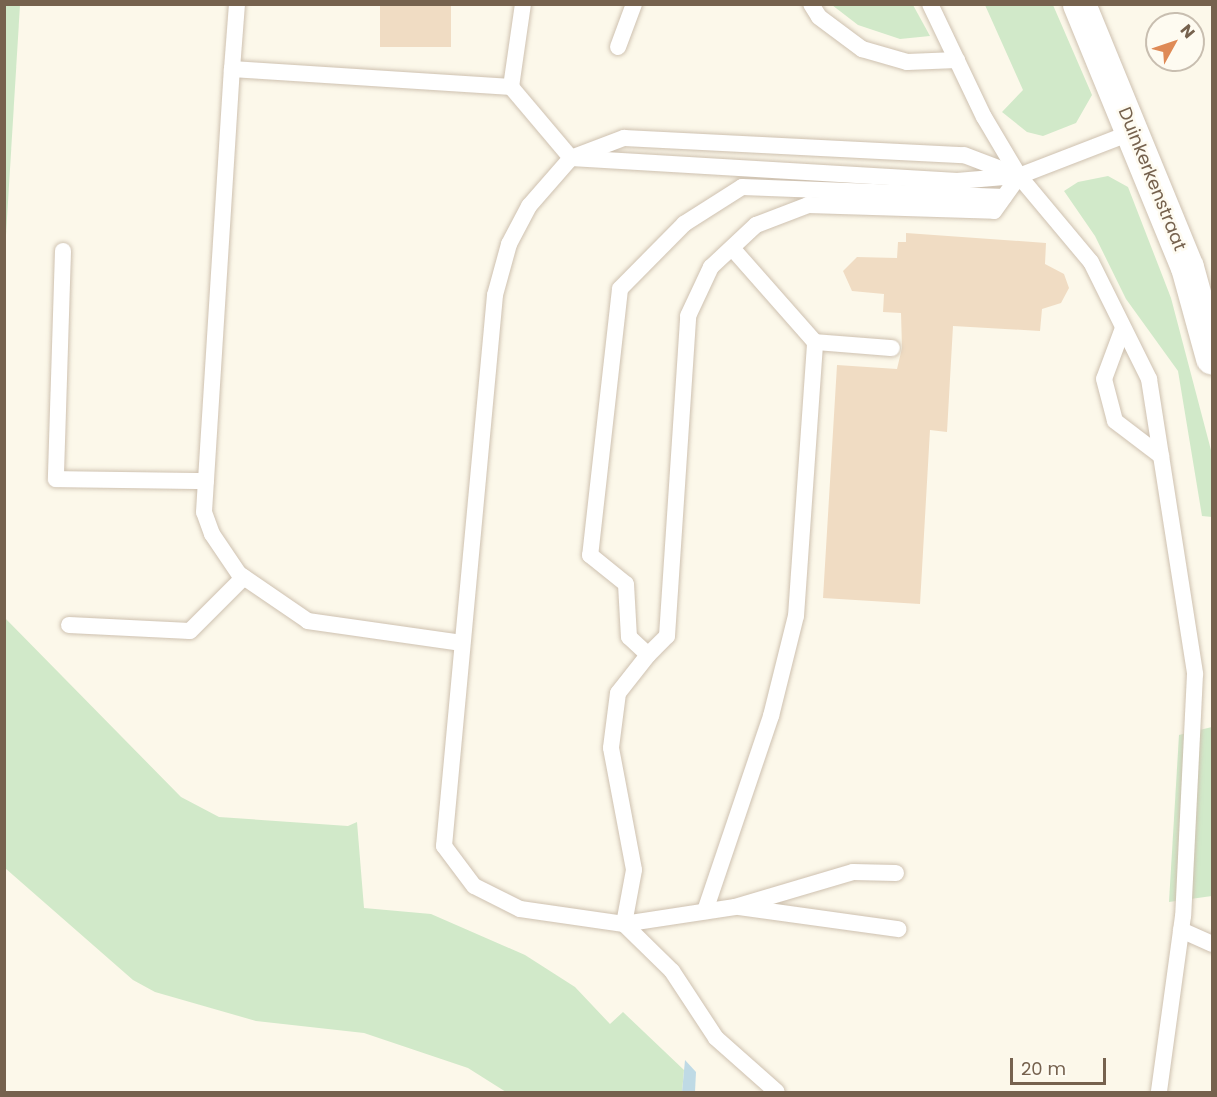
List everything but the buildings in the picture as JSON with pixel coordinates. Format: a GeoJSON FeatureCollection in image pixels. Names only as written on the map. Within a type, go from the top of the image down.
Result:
{"type":"FeatureCollection","features":[{"type":"Feature","properties":{"kind":"main road","name":"Duinkerkenstraat"},"geometry":{"type":"LineString","coordinates":[[1079,4],[1186,267],[1212,358]]}},
{"type":"Feature","properties":{"kind":"lane"},"geometry":{"type":"LineString","coordinates":[[237,4],[204,512],[212,534],[244,577],[308,621],[462,643]]}},
{"type":"Feature","properties":{"kind":"lane"},"geometry":{"type":"LineString","coordinates":[[511,87],[523,4]]}},
{"type":"Feature","properties":{"kind":"lane"},"geometry":{"type":"LineString","coordinates":[[618,47],[634,4]]}},
{"type":"Feature","properties":{"kind":"lane"},"geometry":{"type":"LineString","coordinates":[[811,4],[819,17],[862,49],[907,62],[957,60]]}},
{"type":"Feature","properties":{"kind":"lane"},"geometry":{"type":"LineString","coordinates":[[930,4],[1019,176],[1090,262],[1149,379],[1195,674],[1181,930],[1159,1092]]}},
{"type":"Feature","properties":{"kind":"lane"},"geometry":{"type":"LineString","coordinates":[[232,69],[511,87],[571,158],[957,182],[1019,176],[1133,132]]}},
{"type":"Feature","properties":{"kind":"lane"},"geometry":{"type":"LineString","coordinates":[[897,873],[853,872],[735,907],[624,924],[520,909],[474,886],[444,846],[495,295],[509,244],[529,206],[571,158],[624,138],[964,155],[1019,176]]}},
{"type":"Feature","properties":{"kind":"lane"},"geometry":{"type":"LineString","coordinates":[[624,924],[634,870],[611,747],[618,693],[667,636],[688,316],[711,267],[756,225],[808,205],[994,211],[1019,176]]}},
{"type":"Feature","properties":{"kind":"lane"},"geometry":{"type":"LineString","coordinates":[[648,656],[629,637],[626,584],[590,555],[620,289],[684,224],[742,187],[1004,197]]}},
{"type":"Feature","properties":{"kind":"lane"},"geometry":{"type":"LineString","coordinates":[[732,248],[815,342],[892,348]]}},
{"type":"Feature","properties":{"kind":"lane"},"geometry":{"type":"LineString","coordinates":[[63,251],[56,479],[206,481]]}},
{"type":"Feature","properties":{"kind":"lane"},"geometry":{"type":"LineString","coordinates":[[1123,328],[1104,379],[1115,421],[1161,456]]}},
{"type":"Feature","properties":{"kind":"lane"},"geometry":{"type":"LineString","coordinates":[[705,911],[771,716],[796,616],[815,342]]}},
{"type":"Feature","properties":{"kind":"lane"},"geometry":{"type":"LineString","coordinates":[[69,625],[190,631],[244,577]]}},
{"type":"Feature","properties":{"kind":"lane"},"geometry":{"type":"LineString","coordinates":[[735,907],[898,929]]}},
{"type":"Feature","properties":{"kind":"lane"},"geometry":{"type":"LineString","coordinates":[[624,924],[672,971],[716,1038],[777,1092]]}},
{"type":"Feature","properties":{"kind":"lane"},"geometry":{"type":"LineString","coordinates":[[1181,930],[1212,944]]}},
{"type":"Feature","properties":{"kind":"green space"},"geometry":{"type":"Polygon","coordinates":[[[4,5],[20,5],[5,251],[4,5]]]}},
{"type":"Feature","properties":{"kind":"green space"},"geometry":{"type":"Polygon","coordinates":[[[832,5],[913,5],[930,36],[900,39],[858,25],[832,5]]]}},
{"type":"Feature","properties":{"kind":"green space"},"geometry":{"type":"Polygon","coordinates":[[[985,5],[1053,5],[1092,95],[1076,123],[1043,136],[1027,132],[1002,112],[1023,90],[985,5]]]}},
{"type":"Feature","properties":{"kind":"green space"},"geometry":{"type":"Polygon","coordinates":[[[1108,176],[1128,187],[1171,298],[1212,454],[1212,517],[1202,516],[1178,371],[1126,299],[1095,236],[1064,191],[1078,182],[1108,176]]]}},
{"type":"Feature","properties":{"kind":"green space"},"geometry":{"type":"Polygon","coordinates":[[[4,617],[181,797],[219,817],[348,826],[357,822],[364,908],[431,914],[525,955],[575,987],[610,1024],[623,1012],[684,1070],[682,1092],[506,1092],[468,1068],[364,1033],[256,1021],[155,992],[133,980],[5,868],[4,617]]]}},
{"type":"Feature","properties":{"kind":"green space"},"geometry":{"type":"Polygon","coordinates":[[[1212,727],[1212,896],[1169,902],[1179,735],[1212,727]]]}},
{"type":"Feature","properties":{"kind":"water"},"geometry":{"type":"Polygon","coordinates":[[[685,1060],[696,1072],[695,1092],[682,1092],[685,1060]]]}}]}
